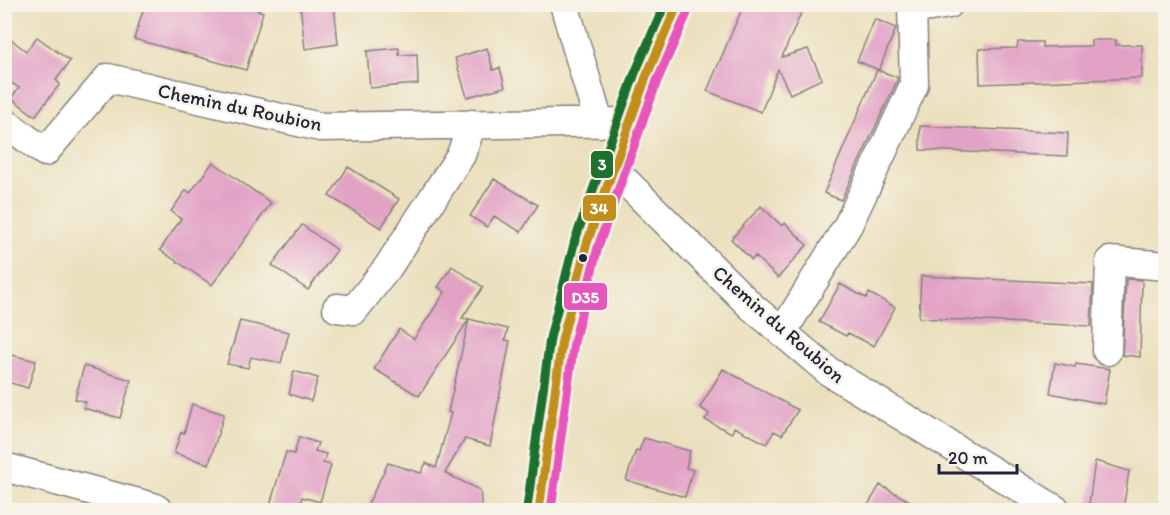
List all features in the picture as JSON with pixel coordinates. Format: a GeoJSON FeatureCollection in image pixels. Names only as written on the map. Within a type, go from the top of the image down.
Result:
{"type":"FeatureCollection","features":[{"type":"Feature","properties":{"kind":"main road"},"geometry":{"type":"LineString","coordinates":[[538,510],[562,340],[587,243],[613,168],[614,122],[646,77],[678,4]]}},
{"type":"Feature","properties":{"kind":"street"},"geometry":{"type":"LineString","coordinates":[[564,4],[614,122]]}},
{"type":"Feature","properties":{"kind":"street"},"geometry":{"type":"LineString","coordinates":[[782,333],[848,225],[914,85],[912,7],[950,4]]}},
{"type":"Feature","properties":{"kind":"street","name":"Chemin du Roubion"},"geometry":{"type":"LineString","coordinates":[[4,122],[45,152],[108,78],[320,127],[614,122]]}},
{"type":"Feature","properties":{"kind":"street"},"geometry":{"type":"LineString","coordinates":[[337,308],[354,310],[388,267],[461,155],[472,124]]}},
{"type":"Feature","properties":{"kind":"street","name":"Chemin du Roubion"},"geometry":{"type":"LineString","coordinates":[[613,168],[751,306],[828,371],[1056,510]]}},
{"type":"Feature","properties":{"kind":"street"},"geometry":{"type":"LineString","coordinates":[[1107,351],[1110,261],[1166,266]]}},
{"type":"Feature","properties":{"kind":"street"},"geometry":{"type":"LineString","coordinates":[[4,467],[158,510]]}},
{"type":"Feature","properties":{"kind":"building"},"geometry":{"type":"Polygon","coordinates":[[[145,4],[241,4],[263,12],[246,70],[134,39],[145,4]]]}},
{"type":"Feature","properties":{"kind":"building"},"geometry":{"type":"Polygon","coordinates":[[[300,4],[334,4],[338,44],[305,49],[300,4]]]}},
{"type":"Feature","properties":{"kind":"building"},"geometry":{"type":"Polygon","coordinates":[[[744,4],[805,4],[782,57],[808,49],[822,79],[790,94],[778,69],[761,112],[707,91],[744,4]]]}},
{"type":"Feature","properties":{"kind":"building"},"geometry":{"type":"Polygon","coordinates":[[[875,19],[896,28],[879,70],[857,61],[875,19]]]}},
{"type":"Feature","properties":{"kind":"building"},"geometry":{"type":"Polygon","coordinates":[[[4,34],[26,51],[37,37],[70,61],[56,80],[60,84],[35,116],[11,98],[19,88],[4,78],[4,34]]]}},
{"type":"Feature","properties":{"kind":"building"},"geometry":{"type":"Polygon","coordinates":[[[1091,40],[1116,40],[1116,45],[1142,45],[1142,78],[980,84],[979,49],[1017,48],[1018,42],[1042,42],[1042,47],[1091,46],[1091,40]]]}},
{"type":"Feature","properties":{"kind":"building"},"geometry":{"type":"Polygon","coordinates":[[[399,48],[399,55],[417,54],[418,84],[370,88],[367,51],[399,48]]]}},
{"type":"Feature","properties":{"kind":"building"},"geometry":{"type":"Polygon","coordinates":[[[487,48],[493,70],[500,68],[505,87],[467,97],[455,58],[487,48]]]}},
{"type":"Feature","properties":{"kind":"building"},"geometry":{"type":"Polygon","coordinates":[[[877,70],[897,77],[897,81],[841,200],[824,193],[877,70]]]}},
{"type":"Feature","properties":{"kind":"building"},"geometry":{"type":"Polygon","coordinates":[[[920,126],[1068,133],[1067,156],[920,150],[920,126]]]}},
{"type":"Feature","properties":{"kind":"building"},"geometry":{"type":"Polygon","coordinates":[[[213,162],[271,203],[212,285],[160,250],[181,219],[171,211],[186,190],[190,193],[213,162]]]}},
{"type":"Feature","properties":{"kind":"building"},"geometry":{"type":"Polygon","coordinates":[[[348,167],[399,199],[381,228],[329,196],[348,167]]]}},
{"type":"Feature","properties":{"kind":"building"},"geometry":{"type":"Polygon","coordinates":[[[494,179],[538,205],[521,232],[494,216],[487,227],[470,216],[494,179]]]}},
{"type":"Feature","properties":{"kind":"building"},"geometry":{"type":"Polygon","coordinates":[[[761,206],[782,226],[785,223],[807,245],[778,278],[755,256],[752,260],[731,239],[761,206]]]}},
{"type":"Feature","properties":{"kind":"building"},"geometry":{"type":"Polygon","coordinates":[[[302,225],[337,250],[308,290],[272,265],[302,225]]]}},
{"type":"Feature","properties":{"kind":"building"},"geometry":{"type":"Polygon","coordinates":[[[452,266],[483,287],[462,318],[469,319],[419,396],[374,369],[399,329],[414,339],[445,292],[438,287],[452,266]]]}},
{"type":"Feature","properties":{"kind":"building"},"geometry":{"type":"Polygon","coordinates":[[[921,276],[1093,284],[1091,326],[919,318],[921,276]]]}},
{"type":"Feature","properties":{"kind":"building"},"geometry":{"type":"Polygon","coordinates":[[[1126,279],[1142,280],[1140,357],[1122,355],[1126,279]]]}},
{"type":"Feature","properties":{"kind":"building"},"geometry":{"type":"Polygon","coordinates":[[[840,284],[866,298],[869,293],[895,307],[874,346],[848,333],[846,336],[819,322],[840,284]]]}},
{"type":"Feature","properties":{"kind":"building"},"geometry":{"type":"Polygon","coordinates":[[[469,319],[508,329],[505,340],[510,341],[490,446],[465,439],[445,473],[480,490],[482,510],[365,510],[388,463],[421,473],[426,463],[436,468],[451,413],[448,412],[469,319]]]}},
{"type":"Feature","properties":{"kind":"building"},"geometry":{"type":"Polygon","coordinates":[[[240,321],[289,332],[281,363],[251,357],[248,368],[227,364],[240,321]]]}},
{"type":"Feature","properties":{"kind":"building"},"geometry":{"type":"Polygon","coordinates":[[[4,353],[36,361],[28,388],[4,381],[4,353]]]}},
{"type":"Feature","properties":{"kind":"building"},"geometry":{"type":"Polygon","coordinates":[[[1055,363],[1075,367],[1076,364],[1110,369],[1104,404],[1050,393],[1055,363]]]}},
{"type":"Feature","properties":{"kind":"building"},"geometry":{"type":"Polygon","coordinates":[[[84,366],[131,380],[120,418],[83,408],[86,402],[75,399],[84,366]]]}},
{"type":"Feature","properties":{"kind":"building"},"geometry":{"type":"Polygon","coordinates":[[[723,369],[798,410],[782,435],[774,431],[767,444],[734,427],[732,433],[705,420],[709,414],[700,407],[723,369]]]}},
{"type":"Feature","properties":{"kind":"building"},"geometry":{"type":"Polygon","coordinates":[[[294,371],[318,378],[311,401],[289,394],[294,371]]]}},
{"type":"Feature","properties":{"kind":"building"},"geometry":{"type":"Polygon","coordinates":[[[192,404],[224,414],[209,464],[174,453],[181,432],[184,433],[192,404]]]}},
{"type":"Feature","properties":{"kind":"building"},"geometry":{"type":"Polygon","coordinates":[[[299,437],[318,443],[315,451],[326,454],[323,463],[331,465],[320,502],[302,497],[299,510],[270,505],[286,452],[294,454],[299,437]]]}},
{"type":"Feature","properties":{"kind":"building"},"geometry":{"type":"Polygon","coordinates":[[[644,438],[690,451],[686,468],[693,470],[685,497],[626,480],[636,450],[639,451],[644,438]]]}},
{"type":"Feature","properties":{"kind":"building"},"geometry":{"type":"Polygon","coordinates":[[[1095,461],[1129,471],[1123,510],[1088,510],[1095,461]]]}},
{"type":"Feature","properties":{"kind":"building"},"geometry":{"type":"Polygon","coordinates":[[[880,485],[926,510],[865,510],[880,485]]]}},
{"type":"Feature","properties":{"kind":"transit line","name":"3"},"geometry":{"type":"LineString","coordinates":[[527,508],[550,338],[575,240],[635,73],[665,4]]}},
{"type":"Feature","properties":{"kind":"transit line","name":"34"},"geometry":{"type":"LineString","coordinates":[[539,510],[562,340],[587,243],[646,77],[678,4]]}},
{"type":"Feature","properties":{"kind":"transit line","name":"D35"},"geometry":{"type":"LineString","coordinates":[[551,510],[574,342],[598,247],[657,81],[689,9]]}}]}
